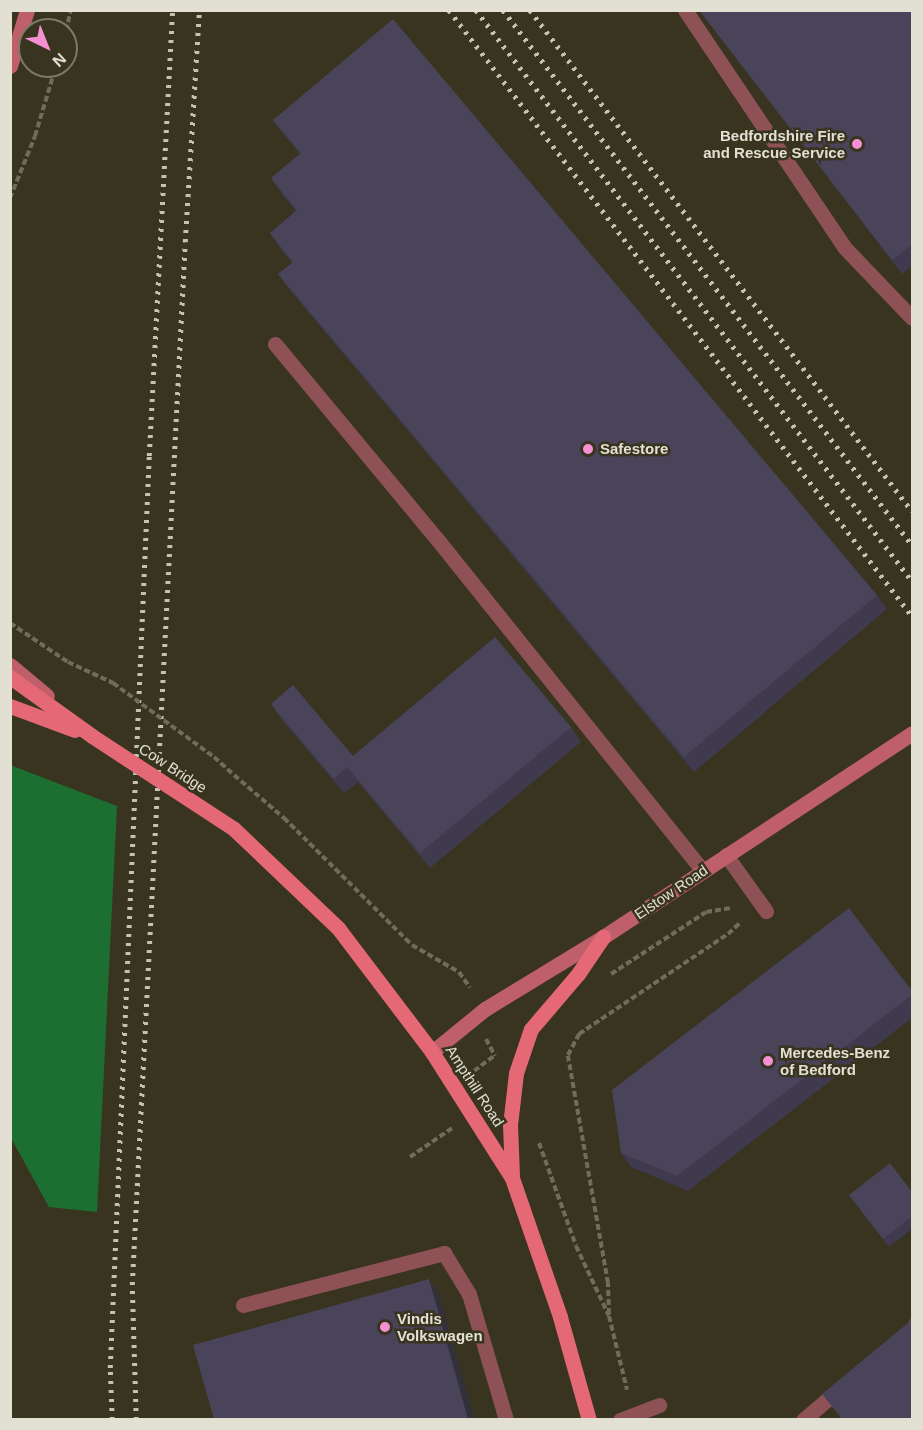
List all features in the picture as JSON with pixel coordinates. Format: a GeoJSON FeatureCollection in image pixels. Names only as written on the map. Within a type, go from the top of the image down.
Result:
{"type":"FeatureCollection","features":[{"type":"Feature","properties":{"kind":"main road"},"geometry":{"type":"LineString","coordinates":[[10,677],[92,736]]}},
{"type":"Feature","properties":{"kind":"main road"},"geometry":{"type":"LineString","coordinates":[[10,706],[92,736]]}},
{"type":"Feature","properties":{"kind":"main road","name":"Cow Bridge"},"geometry":{"type":"LineString","coordinates":[[92,736],[234,829]]}},
{"type":"Feature","properties":{"kind":"main road","name":"Ampthill Road"},"geometry":{"type":"LineString","coordinates":[[234,829],[338,928],[432,1052],[512,1178],[560,1317],[588,1419]]}},
{"type":"Feature","properties":{"kind":"main road"},"geometry":{"type":"LineString","coordinates":[[512,1178],[510,1125],[516,1073],[531,1029],[578,974],[603,937]]}},
{"type":"Feature","properties":{"kind":"street"},"geometry":{"type":"LineString","coordinates":[[10,66],[27,10]]}},
{"type":"Feature","properties":{"kind":"street"},"geometry":{"type":"LineString","coordinates":[[10,665],[92,736]]}},
{"type":"Feature","properties":{"kind":"street","name":"Elstow Road"},"geometry":{"type":"LineString","coordinates":[[432,1052],[485,1009],[603,937],[912,733]]}},
{"type":"Feature","properties":{"kind":"lane"},"geometry":{"type":"LineString","coordinates":[[685,10],[844,247],[912,318]]}},
{"type":"Feature","properties":{"kind":"lane"},"geometry":{"type":"LineString","coordinates":[[275,344],[444,548],[703,871]]}},
{"type":"Feature","properties":{"kind":"lane"},"geometry":{"type":"LineString","coordinates":[[726,855],[764,906]]}},
{"type":"Feature","properties":{"kind":"lane"},"geometry":{"type":"LineString","coordinates":[[243,1305],[444,1253],[469,1294],[506,1419]]}},
{"type":"Feature","properties":{"kind":"lane"},"geometry":{"type":"LineString","coordinates":[[802,1419],[858,1375]]}},
{"type":"Feature","properties":{"kind":"lane"},"geometry":{"type":"LineString","coordinates":[[626,1417],[659,1405]]}},
{"type":"Feature","properties":{"kind":"path"},"geometry":{"type":"LineString","coordinates":[[10,198],[35,136],[52,78]]}},
{"type":"Feature","properties":{"kind":"path"},"geometry":{"type":"LineString","coordinates":[[10,623],[69,662],[113,683],[214,757],[284,818],[412,945],[459,972]]}},
{"type":"Feature","properties":{"kind":"path"},"geometry":{"type":"LineString","coordinates":[[603,979],[706,912],[764,906]]}},
{"type":"Feature","properties":{"kind":"path"},"geometry":{"type":"LineString","coordinates":[[626,1417],[609,1316],[608,1283],[568,1055],[579,1034],[728,934],[764,906]]}},
{"type":"Feature","properties":{"kind":"path"},"geometry":{"type":"LineString","coordinates":[[538,1141],[576,1246],[609,1316]]}},
{"type":"Feature","properties":{"kind":"green space"},"geometry":{"type":"Polygon","coordinates":[[[10,765],[117,806],[97,1212],[49,1207],[11,1138],[10,765]]]}},
{"type":"Feature","properties":{"kind":"building","name":"Bedfordshire Fire and Rescue Service"},"geometry":{"type":"Polygon","coordinates":[[[699,10],[912,10],[912,57],[910,59],[912,62],[912,244],[892,260],[699,10]]]}},
{"type":"Feature","properties":{"kind":"building","name":"Safestore"},"geometry":{"type":"Polygon","coordinates":[[[393,19],[877,595],[684,757],[278,274],[293,262],[270,233],[297,210],[271,178],[301,153],[273,120],[393,19]]]}},
{"type":"Feature","properties":{"kind":"building"},"geometry":{"type":"Polygon","coordinates":[[[495,637],[571,727],[420,853],[347,767],[334,779],[271,704],[293,685],[353,756],[495,637]]]}},
{"type":"Feature","properties":{"kind":"building","name":"Mercedes-Benz of Bedford"},"geometry":{"type":"Polygon","coordinates":[[[849,908],[912,991],[912,995],[677,1176],[621,1153],[612,1090],[849,908]]]}},
{"type":"Feature","properties":{"kind":"building"},"geometry":{"type":"Polygon","coordinates":[[[890,1163],[912,1192],[912,1216],[883,1239],[849,1195],[890,1163]]]}},
{"type":"Feature","properties":{"kind":"building","name":"Vindis Volkswagen"},"geometry":{"type":"Polygon","coordinates":[[[429,1279],[468,1419],[214,1419],[193,1345],[429,1279]]]}},
{"type":"Feature","properties":{"kind":"building"},"geometry":{"type":"Polygon","coordinates":[[[912,1315],[912,1419],[842,1419],[822,1394],[908,1323],[912,1315]]]}},
{"type":"Feature","properties":{"kind":"railway"},"geometry":{"type":"LineString","coordinates":[[112,1420],[110,1368],[149,456],[172,10]]}},
{"type":"Feature","properties":{"kind":"railway"},"geometry":{"type":"LineString","coordinates":[[136,1420],[132,1285],[185,242],[199,10]]}},
{"type":"Feature","properties":{"kind":"railway"},"geometry":{"type":"LineString","coordinates":[[449,10],[912,616]]}},
{"type":"Feature","properties":{"kind":"railway"},"geometry":{"type":"LineString","coordinates":[[476,10],[912,581]]}},
{"type":"Feature","properties":{"kind":"railway"},"geometry":{"type":"LineString","coordinates":[[503,10],[912,545]]}},
{"type":"Feature","properties":{"kind":"railway"},"geometry":{"type":"LineString","coordinates":[[530,10],[912,511]]}},
{"type":"Feature","properties":{"kind":"place","name":"Bedfordshire Fire and Rescue Service"},"geometry":{"type":"Point","coordinates":[857,144]}},
{"type":"Feature","properties":{"kind":"place","name":"Safestore"},"geometry":{"type":"Point","coordinates":[588,449]}},
{"type":"Feature","properties":{"kind":"place","name":"Mercedes-Benz of Bedford"},"geometry":{"type":"Point","coordinates":[768,1061]}},
{"type":"Feature","properties":{"kind":"place","name":"Vindis Volkswagen"},"geometry":{"type":"Point","coordinates":[385,1327]}}]}
